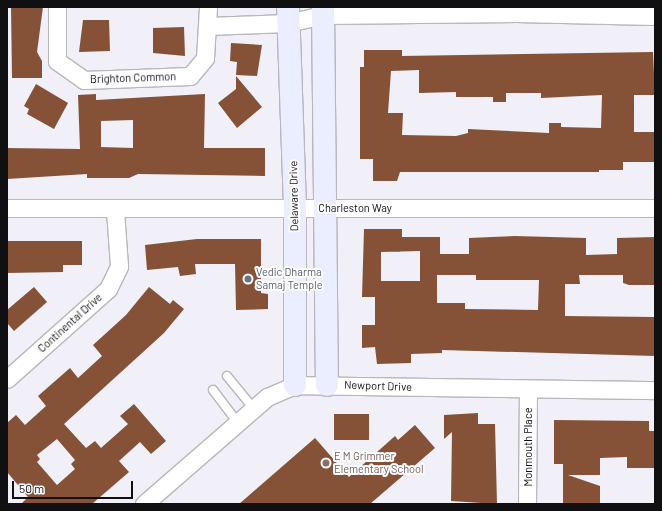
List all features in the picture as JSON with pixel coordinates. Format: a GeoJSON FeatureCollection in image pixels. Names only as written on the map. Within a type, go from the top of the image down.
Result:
{"type":"FeatureCollection","features":[{"type":"Feature","properties":{"kind":"street","name":"Brighton Common"},"geometry":{"type":"LineString","coordinates":[[57,7],[57,61],[84,80],[190,76],[205,58],[208,7]]}},
{"type":"Feature","properties":{"kind":"street"},"geometry":{"type":"LineString","coordinates":[[208,26],[323,11],[516,10],[655,16]]}},
{"type":"Feature","properties":{"kind":"street"},"geometry":{"type":"LineString","coordinates":[[323,11],[327,385]]}},
{"type":"Feature","properties":{"kind":"street","name":"Delaware Drive"},"geometry":{"type":"LineString","coordinates":[[288,15],[295,208],[295,385]]}},
{"type":"Feature","properties":{"kind":"street","name":"Charleston Way"},"geometry":{"type":"LineString","coordinates":[[7,208],[114,210],[295,208],[655,208]]}},
{"type":"Feature","properties":{"kind":"street","name":"Continental Drive"},"geometry":{"type":"LineString","coordinates":[[7,379],[108,289],[119,266],[114,210]]}},
{"type":"Feature","properties":{"kind":"street","name":"Newport Drive"},"geometry":{"type":"LineString","coordinates":[[144,504],[267,397],[295,385],[528,391],[655,390]]}},
{"type":"Feature","properties":{"kind":"street","name":"Monmouth Place"},"geometry":{"type":"LineString","coordinates":[[527,504],[528,391]]}},
{"type":"Feature","properties":{"kind":"lane"},"geometry":{"type":"LineString","coordinates":[[227,376],[254,409]]}},
{"type":"Feature","properties":{"kind":"lane"},"geometry":{"type":"LineString","coordinates":[[213,390],[238,423]]}},
{"type":"Feature","properties":{"kind":"building"},"geometry":{"type":"Polygon","coordinates":[[[11,7],[43,7],[37,52],[42,61],[42,78],[12,78],[11,7]]]}},
{"type":"Feature","properties":{"kind":"building"},"geometry":{"type":"Polygon","coordinates":[[[83,20],[109,20],[110,51],[79,52],[83,20]]]}},
{"type":"Feature","properties":{"kind":"building"},"geometry":{"type":"Polygon","coordinates":[[[184,27],[185,56],[153,53],[153,28],[184,27]]]}},
{"type":"Feature","properties":{"kind":"building"},"geometry":{"type":"Polygon","coordinates":[[[231,43],[262,45],[257,76],[236,75],[237,62],[230,61],[231,43]]]}},
{"type":"Feature","properties":{"kind":"building"},"geometry":{"type":"Polygon","coordinates":[[[364,50],[402,50],[402,56],[653,52],[655,95],[634,95],[634,132],[655,132],[655,162],[623,162],[623,170],[599,170],[599,172],[400,172],[397,181],[373,181],[373,159],[360,159],[360,67],[364,67],[364,50]],[[419,70],[391,71],[388,113],[403,113],[402,135],[456,136],[468,133],[468,129],[549,133],[549,123],[561,123],[561,127],[601,128],[602,95],[541,98],[541,93],[506,93],[506,102],[493,102],[493,97],[456,97],[456,92],[419,93],[419,70]]]}},
{"type":"Feature","properties":{"kind":"building"},"geometry":{"type":"Polygon","coordinates":[[[236,76],[262,107],[237,128],[218,103],[236,89],[236,76]]]}},
{"type":"Feature","properties":{"kind":"building"},"geometry":{"type":"Polygon","coordinates":[[[36,84],[68,103],[54,129],[27,114],[29,109],[24,106],[36,84]]]}},
{"type":"Feature","properties":{"kind":"building"},"geometry":{"type":"Polygon","coordinates":[[[96,94],[96,100],[205,94],[204,148],[265,148],[265,176],[138,174],[129,178],[87,178],[87,174],[7,179],[7,148],[80,149],[78,95],[96,94]],[[133,120],[101,121],[101,147],[133,148],[133,120]]]}},
{"type":"Feature","properties":{"kind":"building"},"geometry":{"type":"Polygon","coordinates":[[[364,229],[402,229],[402,237],[440,237],[440,254],[469,254],[469,238],[515,236],[586,238],[586,255],[617,254],[617,238],[655,237],[655,285],[629,285],[623,283],[623,275],[579,275],[580,284],[565,284],[565,316],[655,317],[655,356],[442,350],[442,353],[411,354],[411,363],[377,364],[375,347],[362,348],[362,325],[375,325],[375,297],[362,297],[364,229]],[[420,251],[381,252],[381,281],[420,281],[420,251]],[[437,275],[437,303],[465,303],[465,309],[538,310],[539,280],[476,280],[476,275],[437,275]]]}},
{"type":"Feature","properties":{"kind":"building"},"geometry":{"type":"Polygon","coordinates":[[[197,239],[261,239],[261,293],[268,294],[268,309],[236,310],[235,264],[195,264],[196,274],[180,276],[178,267],[147,270],[145,245],[197,239]]]}},
{"type":"Feature","properties":{"kind":"building"},"geometry":{"type":"Polygon","coordinates":[[[7,241],[82,241],[82,265],[63,265],[63,272],[7,273],[7,241]]]}},
{"type":"Feature","properties":{"kind":"building"},"geometry":{"type":"Polygon","coordinates":[[[34,287],[47,302],[14,331],[7,323],[7,310],[34,287]]]}},
{"type":"Feature","properties":{"kind":"building"},"geometry":{"type":"Polygon","coordinates":[[[149,287],[170,304],[173,300],[184,309],[164,333],[64,424],[86,448],[95,441],[101,448],[128,424],[120,416],[134,404],[166,441],[151,454],[140,442],[119,461],[129,472],[92,504],[21,504],[28,497],[7,472],[7,423],[16,415],[25,425],[46,406],[38,396],[70,368],[78,378],[102,356],[93,345],[126,315],[149,287]],[[57,439],[37,455],[40,459],[37,462],[57,485],[75,469],[71,464],[75,460],[57,439]]]}},
{"type":"Feature","properties":{"kind":"building"},"geometry":{"type":"Polygon","coordinates":[[[478,413],[478,424],[495,424],[497,504],[451,501],[452,432],[444,439],[444,415],[478,413]]]}},
{"type":"Feature","properties":{"kind":"building"},"geometry":{"type":"Polygon","coordinates":[[[334,414],[369,414],[369,440],[334,440],[334,414]]]}},
{"type":"Feature","properties":{"kind":"building"},"geometry":{"type":"Polygon","coordinates":[[[554,420],[649,421],[649,431],[655,431],[655,468],[627,468],[627,457],[600,458],[600,475],[568,475],[600,486],[600,504],[563,504],[563,464],[554,464],[554,420]]]}},
{"type":"Feature","properties":{"kind":"building"},"geometry":{"type":"Polygon","coordinates":[[[415,425],[435,448],[370,504],[239,504],[315,438],[349,477],[395,436],[398,440],[415,425]]]}},
{"type":"Feature","properties":{"kind":"place","name":"Vedic Dharma Samaj Temple"},"geometry":{"type":"Point","coordinates":[248,279]}},
{"type":"Feature","properties":{"kind":"place","name":"E M Grimmer Elementary School"},"geometry":{"type":"Point","coordinates":[326,463]}}]}
